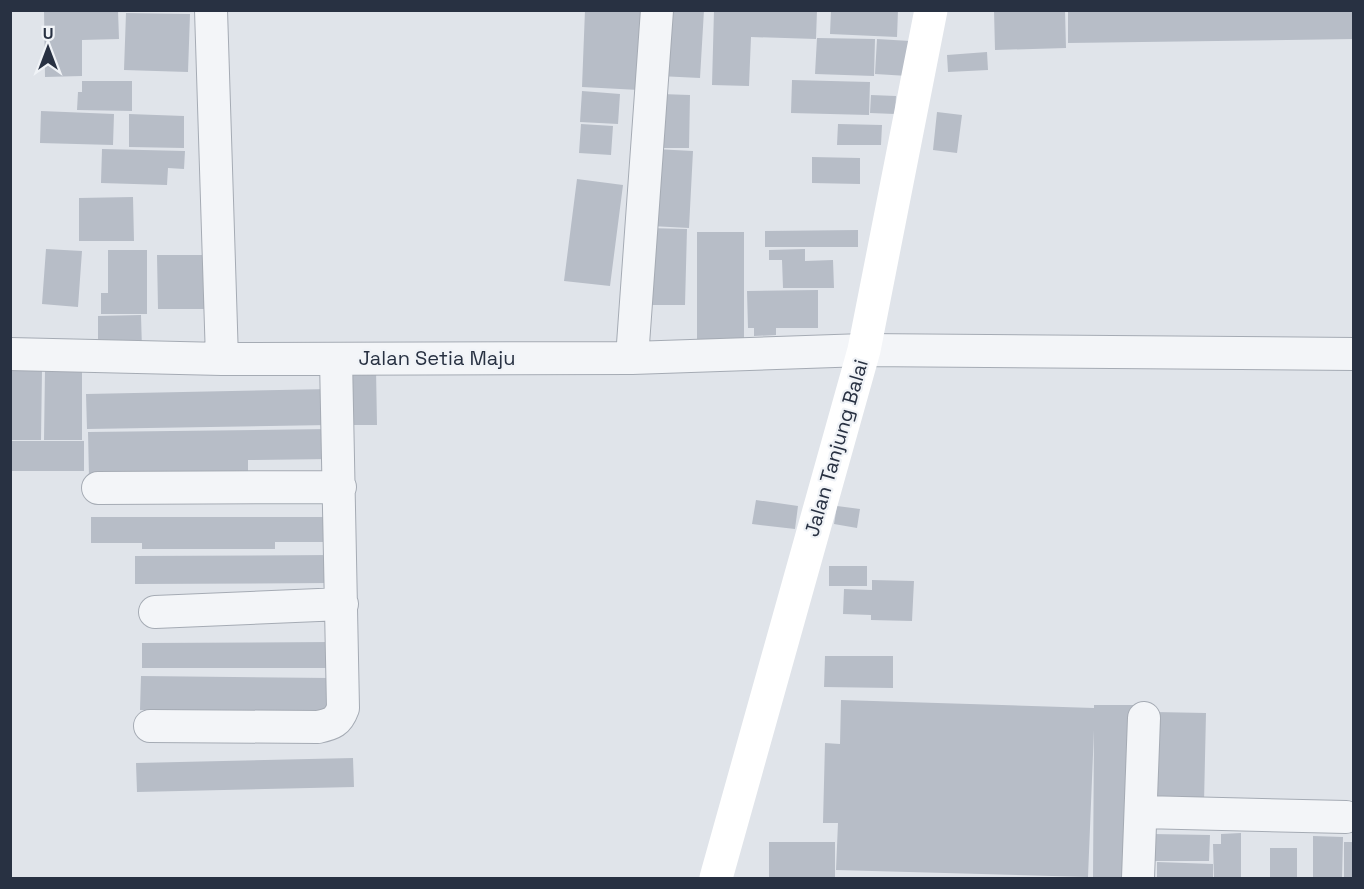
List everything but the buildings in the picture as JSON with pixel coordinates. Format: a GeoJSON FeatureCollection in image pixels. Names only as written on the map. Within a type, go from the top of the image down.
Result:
{"type":"FeatureCollection","features":[{"type":"Feature","properties":{"kind":"street"},"geometry":{"type":"LineString","coordinates":[[211,10],[222,359]]}},
{"type":"Feature","properties":{"kind":"street"},"geometry":{"type":"LineString","coordinates":[[632,358],[657,10]]}},
{"type":"Feature","properties":{"kind":"street","name":"Jalan Tanjung Balai"},"geometry":{"type":"LineString","coordinates":[[716,879],[864,350],[931,10]]}},
{"type":"Feature","properties":{"kind":"street","name":"Jalan Setia Maju"},"geometry":{"type":"LineString","coordinates":[[10,354],[222,359],[632,358],[864,350],[1353,354]]}},
{"type":"Feature","properties":{"kind":"street"},"geometry":{"type":"LineString","coordinates":[[150,726],[318,727],[333,724],[343,708],[336,359]]}},
{"type":"Feature","properties":{"kind":"street"},"geometry":{"type":"LineString","coordinates":[[98,488],[340,487]]}},
{"type":"Feature","properties":{"kind":"street"},"geometry":{"type":"LineString","coordinates":[[155,612],[342,604]]}},
{"type":"Feature","properties":{"kind":"street"},"geometry":{"type":"LineString","coordinates":[[1138,879],[1144,718]]}},
{"type":"Feature","properties":{"kind":"street"},"geometry":{"type":"LineString","coordinates":[[1142,812],[1346,817]]}}]}
